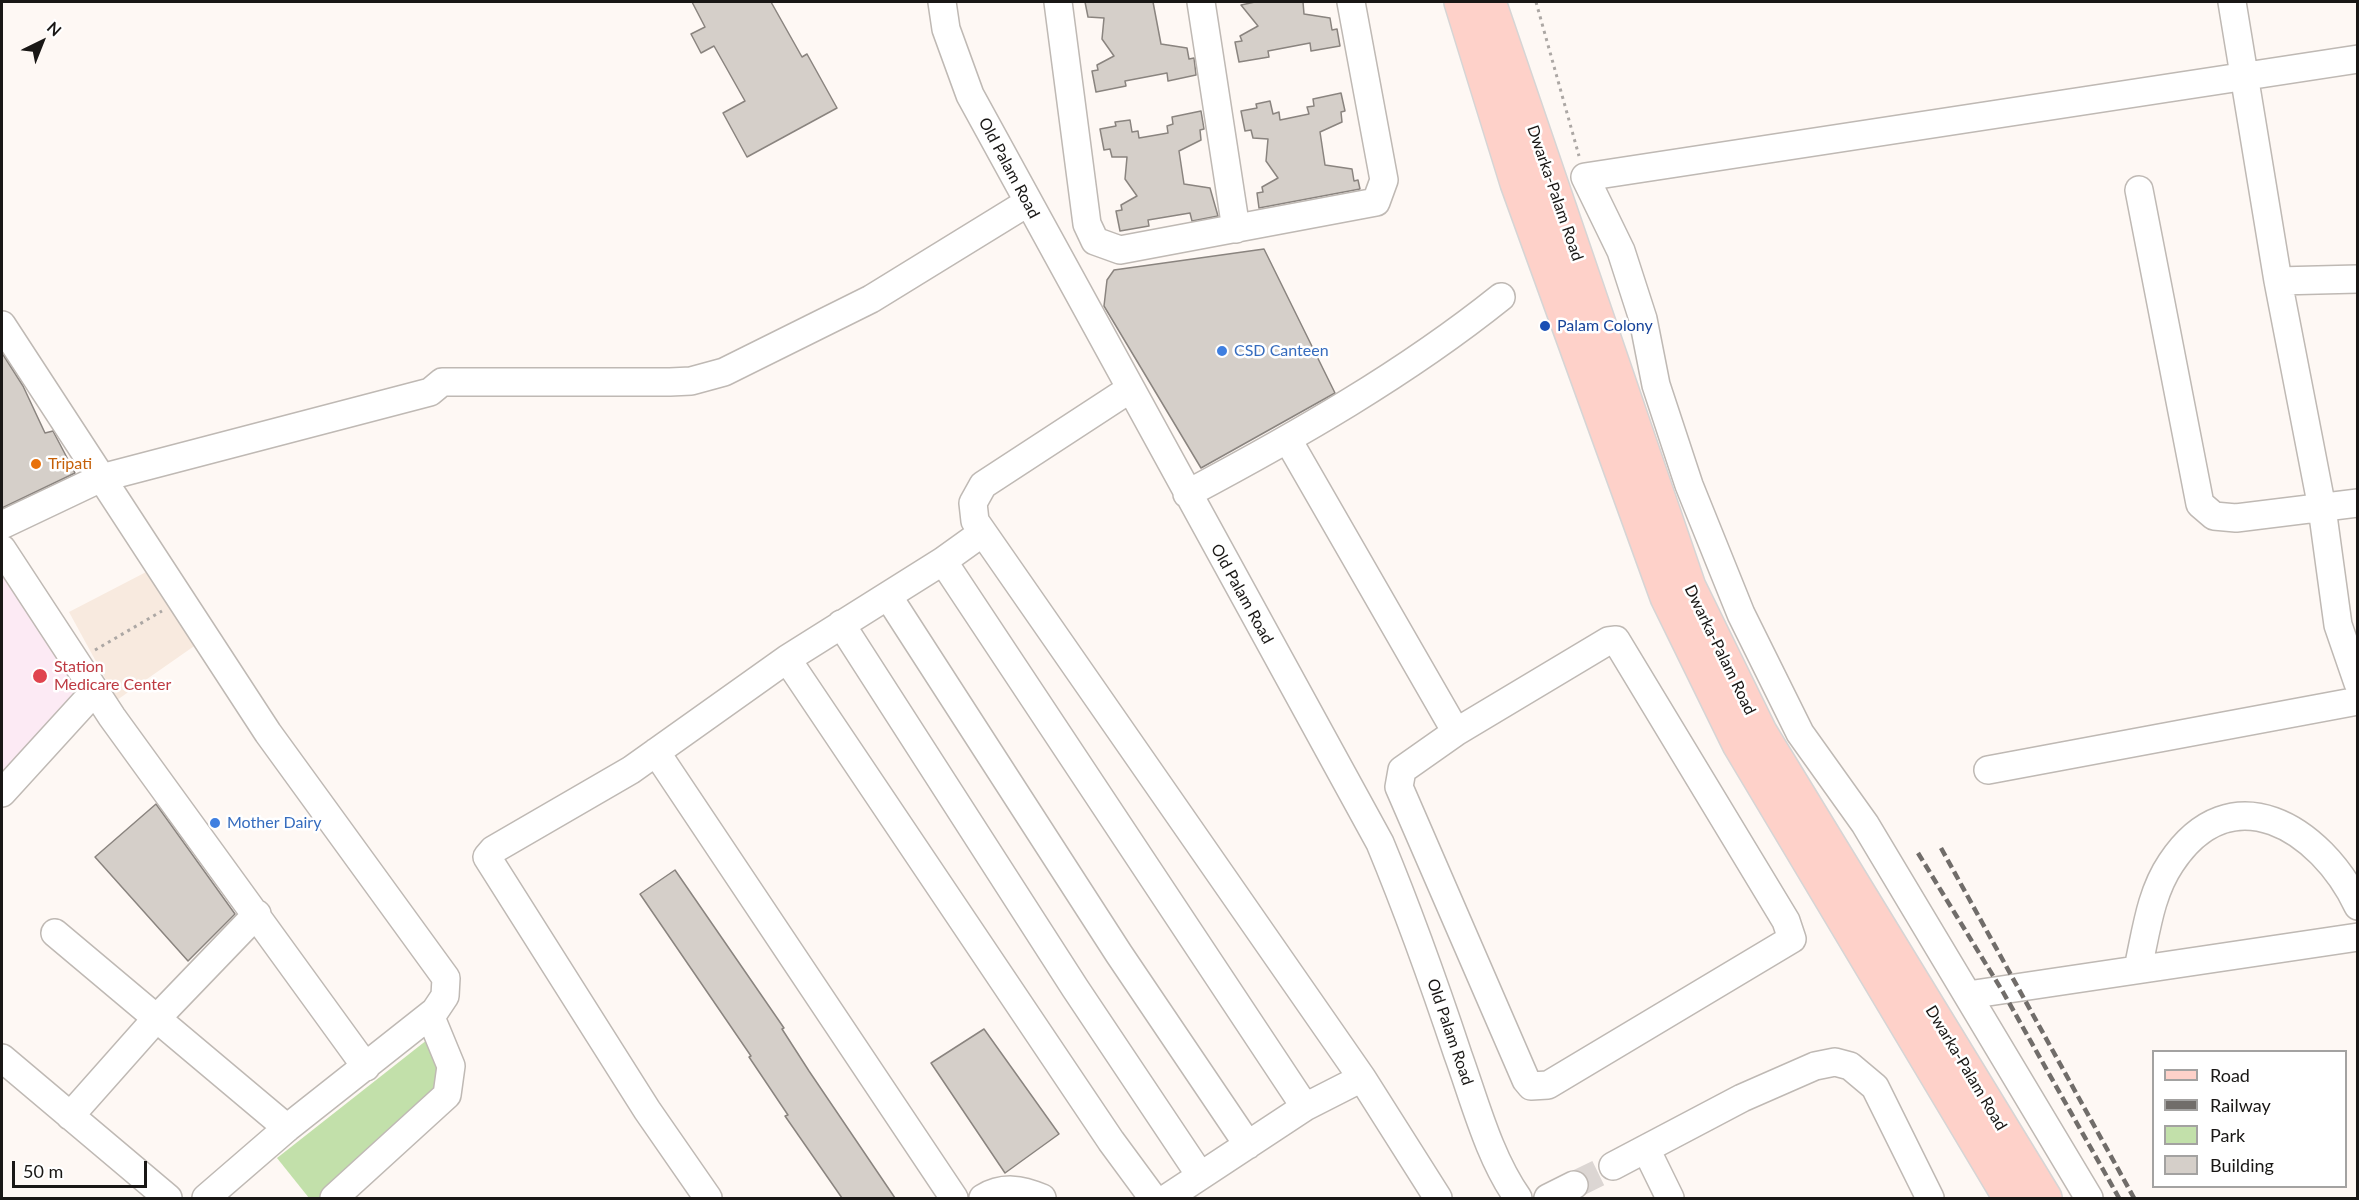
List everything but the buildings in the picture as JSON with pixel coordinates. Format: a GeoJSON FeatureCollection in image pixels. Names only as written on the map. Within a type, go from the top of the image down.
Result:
{"type":"FeatureCollection","features":[{"type":"Feature","properties":{"kind":"main road"},"geometry":{"type":"LineString","coordinates":[[1461,2],[1493,56]]}},
{"type":"Feature","properties":{"kind":"main road"},"geometry":{"type":"LineString","coordinates":[[1489,2],[1493,56]]}},
{"type":"Feature","properties":{"kind":"main road","name":"Dwarka-Palam Road"},"geometry":{"type":"LineString","coordinates":[[1493,56],[1517,183],[1667,597],[1739,744],[2010,1198]]}},
{"type":"Feature","properties":{"kind":"main road","name":"Dwarka-Palam Road"},"geometry":{"type":"LineString","coordinates":[[1493,56],[1689,587],[1760,732],[2045,1198]]}},
{"type":"Feature","properties":{"kind":"street","name":"Old Palam Road"},"geometry":{"type":"LineString","coordinates":[[942,2],[946,29],[970,95],[1380,843],[1410,918],[1482,1122],[1507,1183],[1518,1198]]}},
{"type":"Feature","properties":{"kind":"street"},"geometry":{"type":"LineString","coordinates":[[1058,2],[1087,224],[1095,241],[1120,250],[1376,202],[1383,180],[1351,2]]}},
{"type":"Feature","properties":{"kind":"street"},"geometry":{"type":"LineString","coordinates":[[1201,2],[1236,229]]}},
{"type":"Feature","properties":{"kind":"street"},"geometry":{"type":"LineString","coordinates":[[1455,2],[1493,56]]}},
{"type":"Feature","properties":{"kind":"street"},"geometry":{"type":"LineString","coordinates":[[1493,56],[1496,2]]}},
{"type":"Feature","properties":{"kind":"street"},"geometry":{"type":"LineString","coordinates":[[2232,2],[2278,281],[2322,508],[2338,625],[2358,683]]}},
{"type":"Feature","properties":{"kind":"street"},"geometry":{"type":"LineString","coordinates":[[2089,1198],[1865,824],[1800,733],[1741,614],[1689,485],[1656,384],[1643,318],[1621,251],[1586,177],[2358,59]]}},
{"type":"Feature","properties":{"kind":"street"},"geometry":{"type":"LineString","coordinates":[[2139,190],[2200,504],[2214,516],[2229,518],[2358,503]]}},
{"type":"Feature","properties":{"kind":"street"},"geometry":{"type":"LineString","coordinates":[[2,525],[101,478],[430,392],[443,396],[659,393],[723,381],[764,365],[875,309],[1030,208]]}},
{"type":"Feature","properties":{"kind":"street"},"geometry":{"type":"LineString","coordinates":[[2278,281],[2358,279]]}},
{"type":"Feature","properties":{"kind":"street"},"geometry":{"type":"LineString","coordinates":[[1187,494],[1288,440],[1448,339],[1501,297]]}},
{"type":"Feature","properties":{"kind":"street"},"geometry":{"type":"LineString","coordinates":[[2,326],[268,733],[441,968],[448,987],[441,1004],[430,1016],[287,1128],[206,1198]]}},
{"type":"Feature","properties":{"kind":"street"},"geometry":{"type":"LineString","coordinates":[[1130,389],[983,485],[973,503],[975,520],[1362,1078],[1438,1198]]}},
{"type":"Feature","properties":{"kind":"street"},"geometry":{"type":"LineString","coordinates":[[1288,440],[1456,732]]}},
{"type":"Feature","properties":{"kind":"street"},"geometry":{"type":"LineString","coordinates":[[708,1198],[647,1110],[487,857],[493,850],[592,794],[656,752],[787,659],[944,561],[982,533]]}},
{"type":"Feature","properties":{"kind":"street"},"geometry":{"type":"LineString","coordinates":[[2,549],[73,663],[366,1067]]}},
{"type":"Feature","properties":{"kind":"street"},"geometry":{"type":"LineString","coordinates":[[944,561],[1305,1107]]}},
{"type":"Feature","properties":{"kind":"street"},"geometry":{"type":"LineString","coordinates":[[888,596],[1119,954],[1248,1145]]}},
{"type":"Feature","properties":{"kind":"street"},"geometry":{"type":"LineString","coordinates":[[841,624],[1069,978],[1200,1175]]}},
{"type":"Feature","properties":{"kind":"street"},"geometry":{"type":"LineString","coordinates":[[1616,640],[1786,921],[1792,939],[1548,1086],[1531,1086],[1526,1080],[1399,788],[1402,770],[1456,732],[1608,641],[1616,640]]}},
{"type":"Feature","properties":{"kind":"street"},"geometry":{"type":"LineString","coordinates":[[787,659],[1104,1131],[1153,1198]]}},
{"type":"Feature","properties":{"kind":"street"},"geometry":{"type":"LineString","coordinates":[[2,794],[95,692]]}},
{"type":"Feature","properties":{"kind":"street"},"geometry":{"type":"LineString","coordinates":[[1988,770],[2358,701]]}},
{"type":"Feature","properties":{"kind":"street"},"geometry":{"type":"LineString","coordinates":[[656,752],[954,1198]]}},
{"type":"Feature","properties":{"kind":"street"},"geometry":{"type":"LineString","coordinates":[[2138,968],[2153,900],[2169,865],[2185,844],[2206,828],[2237,816],[2268,818],[2298,833],[2327,856],[2347,883],[2358,906]]}},
{"type":"Feature","properties":{"kind":"street"},"geometry":{"type":"LineString","coordinates":[[70,1116],[156,1019],[257,914]]}},
{"type":"Feature","properties":{"kind":"street"},"geometry":{"type":"LineString","coordinates":[[55,933],[287,1128]]}},
{"type":"Feature","properties":{"kind":"street"},"geometry":{"type":"LineString","coordinates":[[1968,995],[2358,937]]}},
{"type":"Feature","properties":{"kind":"street"},"geometry":{"type":"LineString","coordinates":[[334,1198],[447,1095],[451,1066],[430,1016]]}},
{"type":"Feature","properties":{"kind":"street"},"geometry":{"type":"LineString","coordinates":[[2,1058],[168,1198]]}},
{"type":"Feature","properties":{"kind":"street"},"geometry":{"type":"LineString","coordinates":[[1613,1166],[1788,1077],[1835,1062],[1850,1066],[1875,1087],[1930,1198]]}},
{"type":"Feature","properties":{"kind":"street"},"geometry":{"type":"LineString","coordinates":[[1167,1198],[1305,1107],[1362,1078]]}},
{"type":"Feature","properties":{"kind":"street"},"geometry":{"type":"LineString","coordinates":[[1646,1149],[1670,1198]]}},
{"type":"Feature","properties":{"kind":"street"},"geometry":{"type":"LineString","coordinates":[[1548,1198],[1574,1185]]}},
{"type":"Feature","properties":{"kind":"street"},"geometry":{"type":"LineString","coordinates":[[983,1198],[1001,1191],[1018,1189],[1041,1198]]}},
{"type":"Feature","properties":{"kind":"path"},"geometry":{"type":"LineString","coordinates":[[73,663],[182,601]]}},
{"type":"Feature","properties":{"kind":"shaded area","name":"Station Medicare Center"},"geometry":{"type":"Polygon","coordinates":[[[2,566],[86,688],[2,779],[2,566]]]}},
{"type":"Feature","properties":{"kind":"shaded area"},"geometry":{"type":"Polygon","coordinates":[[[150,570],[200,642],[117,700],[69,612],[150,570]]]}},
{"type":"Feature","properties":{"kind":"green space"},"geometry":{"type":"Polygon","coordinates":[[[432,1036],[442,1095],[326,1198],[309,1198],[277,1158],[432,1036]]]}},
{"type":"Feature","properties":{"kind":"tunnel"},"geometry":{"type":"LineString","coordinates":[[1574,1185],[1613,1166]]}},
{"type":"Feature","properties":{"kind":"railway"},"geometry":{"type":"LineString","coordinates":[[1941,848],[2134,1198]]}},
{"type":"Feature","properties":{"kind":"railway"},"geometry":{"type":"LineString","coordinates":[[1918,853],[2003,992],[2119,1198]]}},
{"type":"Feature","properties":{"kind":"place","name":"Palam Colony"},"geometry":{"type":"Point","coordinates":[1545,326]}},
{"type":"Feature","properties":{"kind":"place","name":"CSD Canteen"},"geometry":{"type":"Point","coordinates":[1222,351]}},
{"type":"Feature","properties":{"kind":"place","name":"Tripati"},"geometry":{"type":"Point","coordinates":[36,464]}},
{"type":"Feature","properties":{"kind":"place","name":"Station Medicare Center"},"geometry":{"type":"Point","coordinates":[40,676]}},
{"type":"Feature","properties":{"kind":"place","name":"Mother Dairy"},"geometry":{"type":"Point","coordinates":[215,823]}}]}
